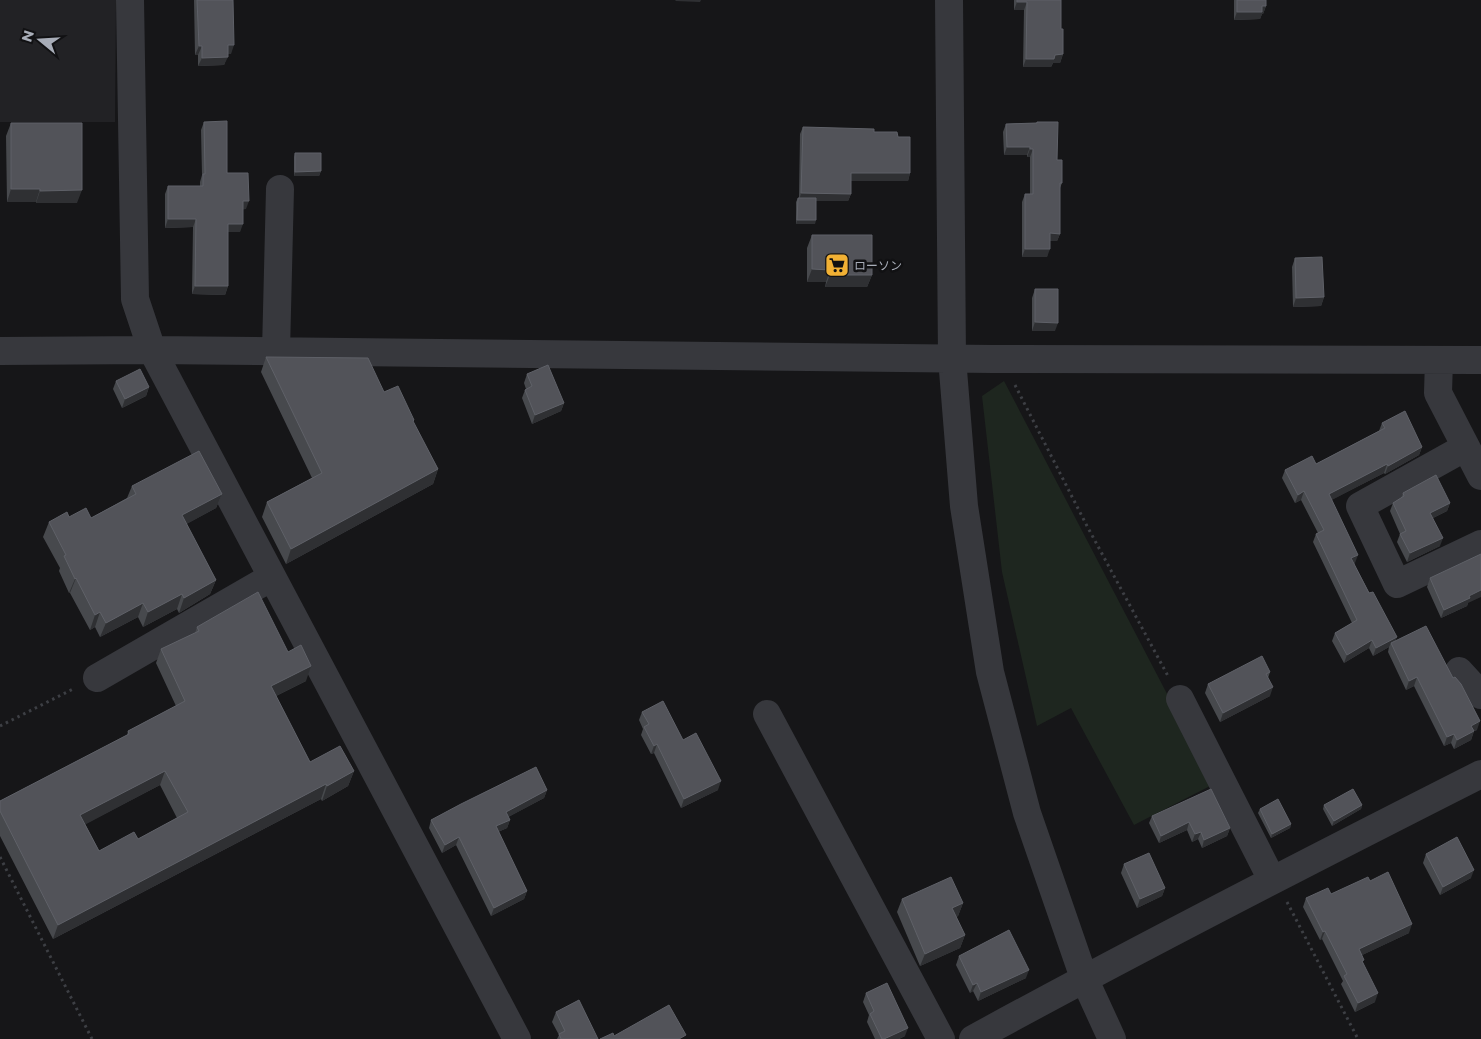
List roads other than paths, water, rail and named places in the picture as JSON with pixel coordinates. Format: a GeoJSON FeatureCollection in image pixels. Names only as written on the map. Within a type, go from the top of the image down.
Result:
{"type":"FeatureCollection","features":[{"type":"Feature","properties":{"kind":"street"},"geometry":{"type":"LineString","coordinates":[[130,0],[135,299],[152,350],[517,1039]]}},
{"type":"Feature","properties":{"kind":"street"},"geometry":{"type":"LineString","coordinates":[[949,0],[952,358],[964,506],[990,672],[1027,813],[1084,978],[1112,1039]]}},
{"type":"Feature","properties":{"kind":"street"},"geometry":{"type":"LineString","coordinates":[[276,351],[280,189]]}},
{"type":"Feature","properties":{"kind":"street"},"geometry":{"type":"LineString","coordinates":[[0,351],[152,350],[952,358],[1481,360]]}},
{"type":"Feature","properties":{"kind":"street"},"geometry":{"type":"LineString","coordinates":[[1439,360],[1438,393],[1481,476]]}},
{"type":"Feature","properties":{"kind":"street"},"geometry":{"type":"LineString","coordinates":[[1466,447],[1360,506],[1397,584],[1481,544]]}},
{"type":"Feature","properties":{"kind":"street"},"geometry":{"type":"LineString","coordinates":[[97,678],[272,578]]}},
{"type":"Feature","properties":{"kind":"street"},"geometry":{"type":"LineString","coordinates":[[1459,671],[1481,695]]}},
{"type":"Feature","properties":{"kind":"street"},"geometry":{"type":"LineString","coordinates":[[1180,699],[1273,880]]}},
{"type":"Feature","properties":{"kind":"street"},"geometry":{"type":"LineString","coordinates":[[767,714],[941,1039]]}},
{"type":"Feature","properties":{"kind":"street"},"geometry":{"type":"LineString","coordinates":[[973,1039],[1084,978],[1481,774]]}},
{"type":"Feature","properties":{"kind":"place","name":"ローソン"},"geometry":{"type":"Point","coordinates":[837,265]}}]}
